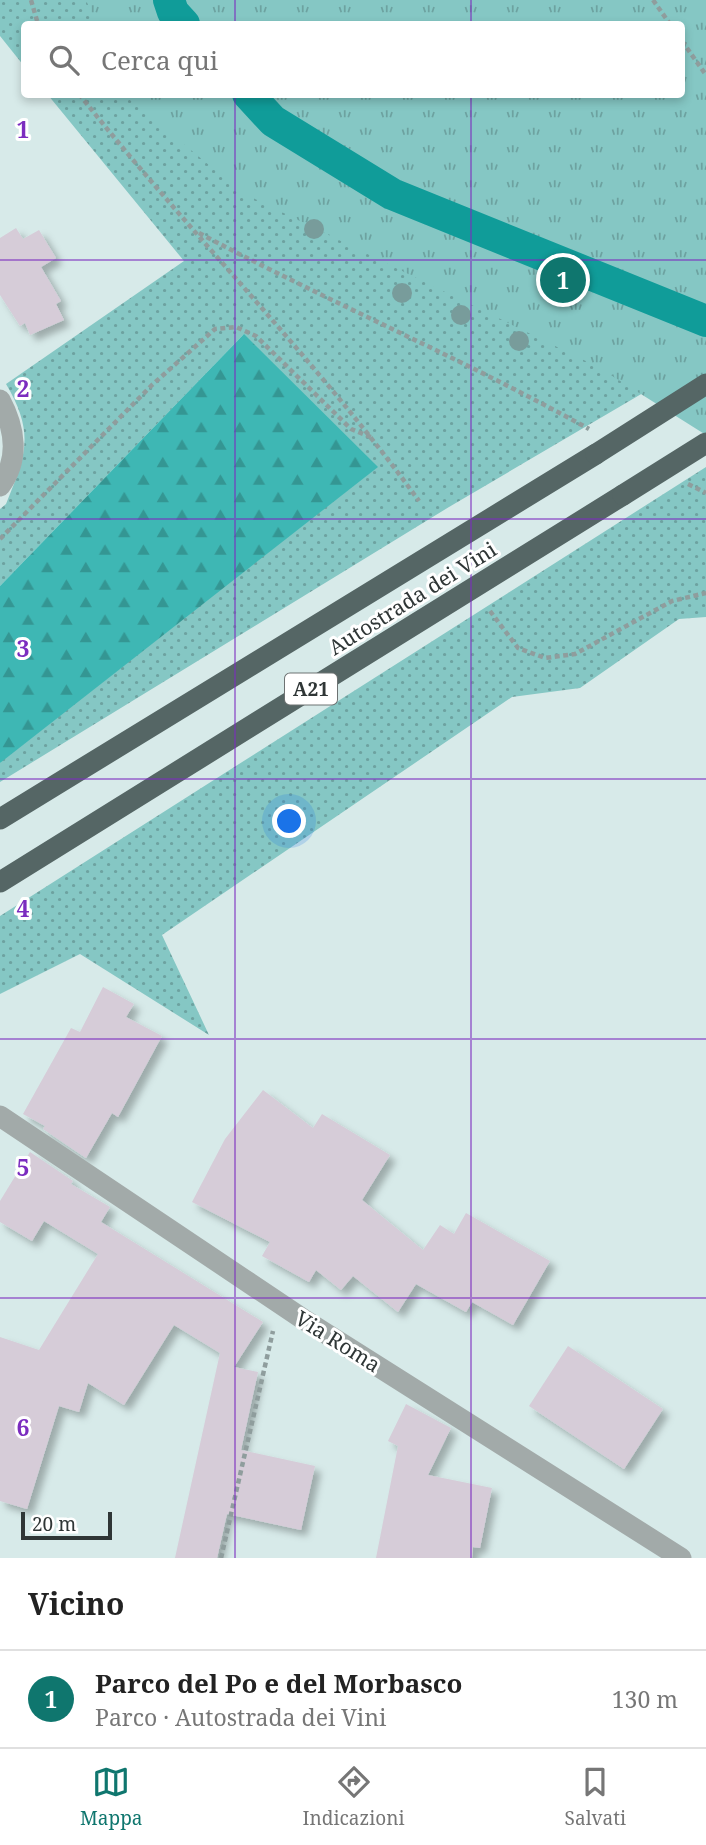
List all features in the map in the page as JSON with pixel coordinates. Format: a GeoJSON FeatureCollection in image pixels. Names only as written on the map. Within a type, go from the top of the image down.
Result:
{"type":"FeatureCollection","features":[{"type":"Feature","properties":{"kind":"highway","name":"Autostrada dei Vini"},"geometry":{"type":"LineString","coordinates":[[0,819],[706,384]]}},
{"type":"Feature","properties":{"kind":"highway","name":"Autostrada dei Vini"},"geometry":{"type":"LineString","coordinates":[[0,882],[706,443]]}},
{"type":"Feature","properties":{"kind":"street"},"geometry":{"type":"LineString","coordinates":[[0,400],[13,432],[13,454],[0,486]]}},
{"type":"Feature","properties":{"kind":"street","name":"Via Roma"},"geometry":{"type":"LineString","coordinates":[[0,1116],[303,1319],[681,1558]]}},
{"type":"Feature","properties":{"kind":"path"},"geometry":{"type":"LineString","coordinates":[[31,0],[37,21]]}},
{"type":"Feature","properties":{"kind":"path"},"geometry":{"type":"LineString","coordinates":[[653,0],[668,21]]}},
{"type":"Feature","properties":{"kind":"path"},"geometry":{"type":"LineString","coordinates":[[685,46],[706,75]]}},
{"type":"Feature","properties":{"kind":"path"},"geometry":{"type":"LineString","coordinates":[[82,98],[127,154],[199,233],[374,439],[419,501]]}},
{"type":"Feature","properties":{"kind":"path"},"geometry":{"type":"LineString","coordinates":[[199,233],[280,276],[496,378],[593,431]]}},
{"type":"Feature","properties":{"kind":"path"},"geometry":{"type":"LineString","coordinates":[[0,539],[152,385],[215,330],[236,327],[256,336],[351,429],[374,439]]}},
{"type":"Feature","properties":{"kind":"path"},"geometry":{"type":"LineString","coordinates":[[677,477],[706,494]]}},
{"type":"Feature","properties":{"kind":"path"},"geometry":{"type":"LineString","coordinates":[[490,611],[518,648],[545,658],[575,654],[672,601],[706,593]]}},
{"type":"Feature","properties":{"kind":"path"},"geometry":{"type":"LineString","coordinates":[[221,1558],[272,1331],[290,1339],[303,1319]]}},
{"type":"Feature","properties":{"kind":"green space"},"geometry":{"type":"Polygon","coordinates":[[[0,0],[247,0],[264,21],[21,21],[21,62],[0,36],[0,0]]]}},
{"type":"Feature","properties":{"kind":"green space"},"geometry":{"type":"Polygon","coordinates":[[[86,0],[706,0],[706,435],[598,367],[243,193],[128,98],[685,98],[685,21],[95,21],[86,0]]]}},
{"type":"Feature","properties":{"kind":"green space"},"geometry":{"type":"Polygon","coordinates":[[[50,98],[355,98],[706,356],[449,507],[0,782],[0,763],[244,334],[0,586],[0,509],[6,504],[19,471],[24,444],[21,417],[6,384],[184,261],[50,98]]]}},
{"type":"Feature","properties":{"kind":"green space"},"geometry":{"type":"Polygon","coordinates":[[[244,334],[378,467],[0,763],[0,586],[244,334]]]}},
{"type":"Feature","properties":{"kind":"green space"},"geometry":{"type":"Polygon","coordinates":[[[706,467],[706,617],[679,619],[580,688],[512,697],[162,935],[209,1035],[80,954],[0,994],[0,916],[706,467]]]}},
{"type":"Feature","properties":{"kind":"building"},"geometry":{"type":"Polygon","coordinates":[[[16,228],[23,239],[39,230],[56,258],[41,267],[61,301],[56,304],[64,320],[30,335],[25,323],[20,326],[0,295],[0,238],[16,228]]]}},
{"type":"Feature","properties":{"kind":"building"},"geometry":{"type":"Polygon","coordinates":[[[103,987],[134,1004],[126,1017],[162,1036],[118,1117],[112,1113],[86,1158],[43,1129],[45,1126],[23,1114],[71,1028],[80,1032],[103,987]]]}},
{"type":"Feature","properties":{"kind":"building"},"geometry":{"type":"Polygon","coordinates":[[[263,1090],[313,1128],[322,1114],[390,1155],[362,1200],[423,1250],[440,1225],[454,1234],[466,1213],[550,1261],[513,1325],[472,1302],[466,1312],[416,1284],[398,1312],[353,1276],[341,1290],[316,1270],[309,1282],[262,1256],[270,1242],[192,1202],[225,1139],[263,1090]]]}},
{"type":"Feature","properties":{"kind":"building"},"geometry":{"type":"Polygon","coordinates":[[[30,1152],[73,1181],[71,1184],[110,1207],[101,1222],[263,1322],[234,1367],[258,1372],[241,1450],[315,1466],[301,1530],[227,1514],[217,1558],[175,1558],[220,1353],[174,1325],[124,1405],[88,1383],[79,1412],[59,1406],[27,1509],[0,1501],[0,1337],[39,1350],[98,1254],[44,1221],[32,1241],[0,1222],[0,1201],[30,1152]]]}},
{"type":"Feature","properties":{"kind":"building"},"geometry":{"type":"Polygon","coordinates":[[[568,1346],[663,1409],[624,1469],[529,1406],[568,1346]]]}},
{"type":"Feature","properties":{"kind":"building"},"geometry":{"type":"Polygon","coordinates":[[[406,1404],[451,1428],[428,1475],[492,1488],[480,1548],[473,1547],[472,1558],[376,1558],[398,1446],[388,1441],[406,1404]]]}},
{"type":"Feature","properties":{"kind":"waterway"},"geometry":{"type":"LineString","coordinates":[[169,0],[173,12],[181,21]]}},
{"type":"Feature","properties":{"kind":"waterway"},"geometry":{"type":"LineString","coordinates":[[252,98],[273,121],[392,194],[706,321]]}},
{"type":"Feature","properties":{"kind":"place","name":"Parco del Po e del Morbasco"},"geometry":{"type":"Point","coordinates":[563,280]}}]}
